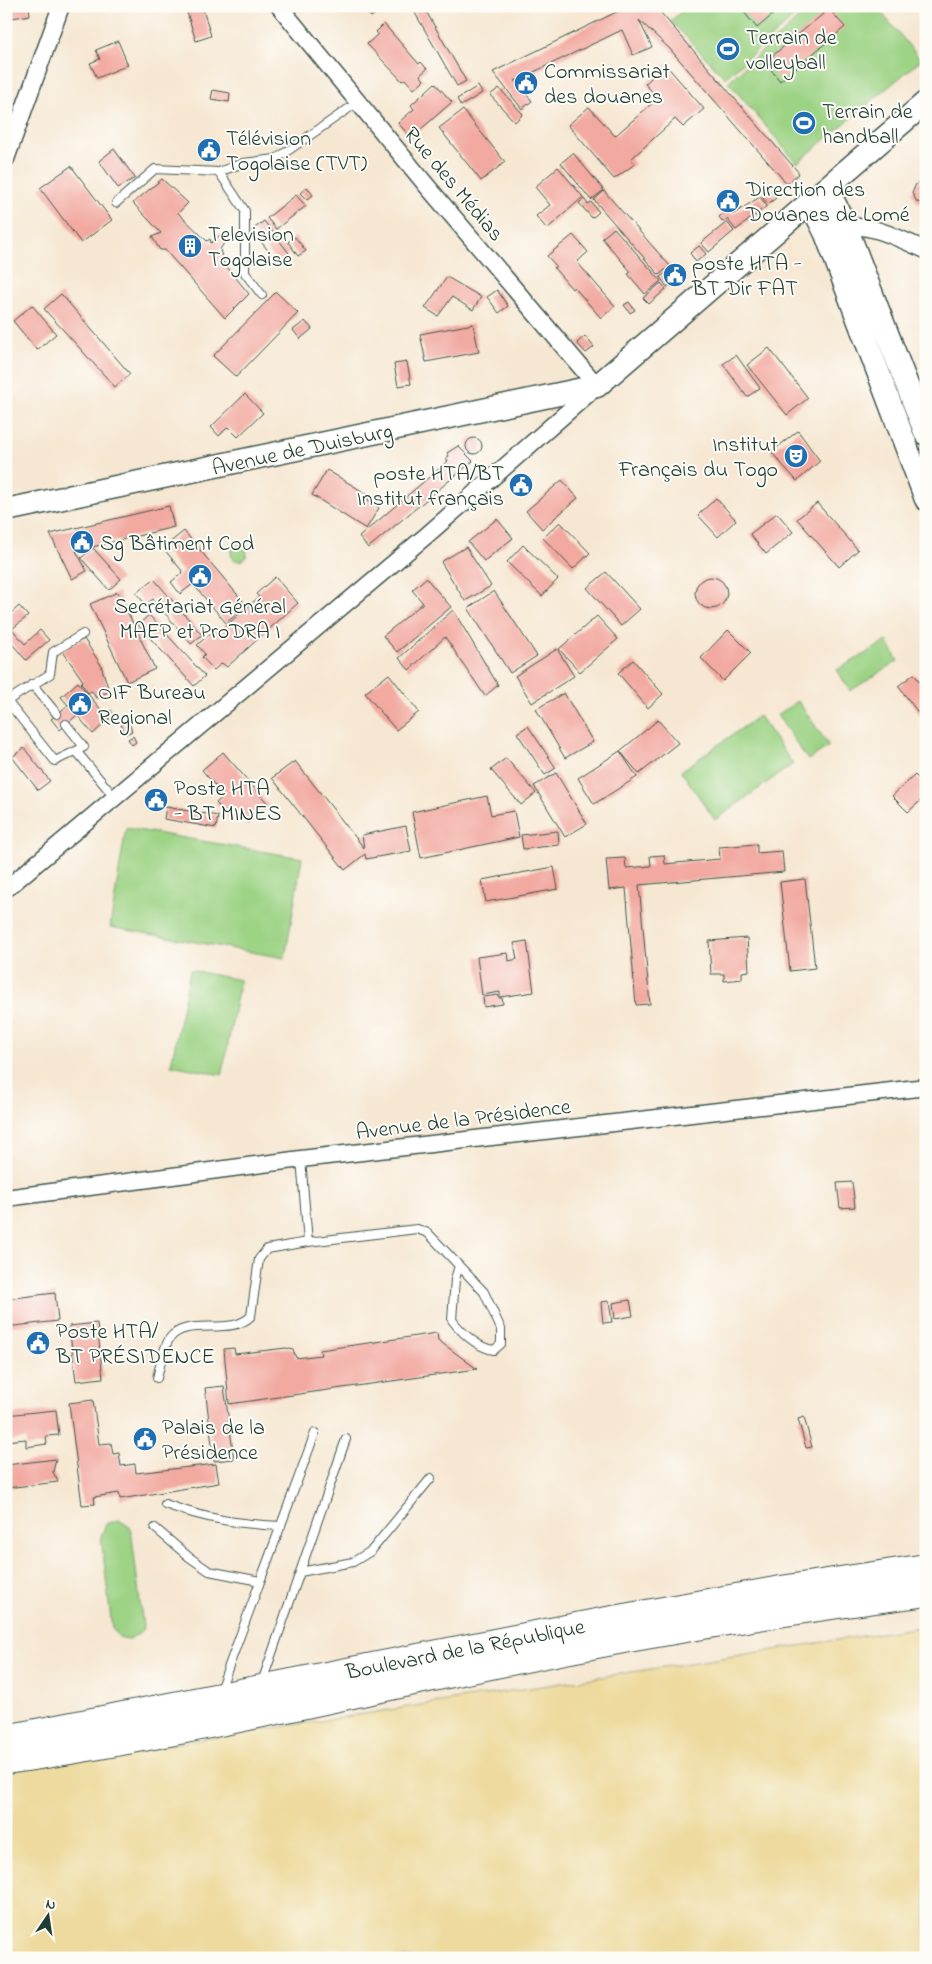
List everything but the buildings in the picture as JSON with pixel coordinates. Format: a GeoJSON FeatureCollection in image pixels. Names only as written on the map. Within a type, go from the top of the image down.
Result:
{"type":"FeatureCollection","features":[{"type":"Feature","properties":{"kind":"highway","name":"Boulevard de la République"},"geometry":{"type":"LineString","coordinates":[[6,1739],[612,1620],[781,1590],[926,1568]]}},
{"type":"Feature","properties":{"kind":"highway","name":"Boulevard de la République"},"geometry":{"type":"LineString","coordinates":[[6,1760],[153,1735],[618,1640],[926,1592]]}},
{"type":"Feature","properties":{"kind":"street"},"geometry":{"type":"LineString","coordinates":[[6,159],[61,6]]}},
{"type":"Feature","properties":{"kind":"street","name":"Rue des Médias"},"geometry":{"type":"LineString","coordinates":[[279,6],[597,386]]}},
{"type":"Feature","properties":{"kind":"street"},"geometry":{"type":"LineString","coordinates":[[6,889],[116,799],[434,528],[926,102]]}},
{"type":"Feature","properties":{"kind":"street"},"geometry":{"type":"LineString","coordinates":[[827,188],[836,230],[926,499]]}},
{"type":"Feature","properties":{"kind":"street"},"geometry":{"type":"LineString","coordinates":[[810,202],[836,230],[926,434]]}},
{"type":"Feature","properties":{"kind":"street"},"geometry":{"type":"LineString","coordinates":[[836,230],[862,226],[926,250]]}},
{"type":"Feature","properties":{"kind":"street","name":"Avenue de Duisburg"},"geometry":{"type":"LineString","coordinates":[[6,510],[597,386]]}},
{"type":"Feature","properties":{"kind":"street","name":"Avenue de la Présidence"},"geometry":{"type":"LineString","coordinates":[[6,1198],[301,1159],[926,1087]]}},
{"type":"Feature","properties":{"kind":"lane"},"geometry":{"type":"LineString","coordinates":[[116,203],[155,170],[219,172],[243,163],[276,160],[358,102]]}},
{"type":"Feature","properties":{"kind":"lane"},"geometry":{"type":"LineString","coordinates":[[219,172],[245,211],[245,273],[262,295]]}},
{"type":"Feature","properties":{"kind":"lane"},"geometry":{"type":"LineString","coordinates":[[66,724],[84,747],[55,762],[7,700],[50,674],[53,652],[83,634]]}},
{"type":"Feature","properties":{"kind":"lane"},"geometry":{"type":"LineString","coordinates":[[32,684],[57,714]]}},
{"type":"Feature","properties":{"kind":"lane"},"geometry":{"type":"LineString","coordinates":[[77,752],[116,799]]}},
{"type":"Feature","properties":{"kind":"lane"},"geometry":{"type":"LineString","coordinates":[[301,1159],[308,1242]]}},
{"type":"Feature","properties":{"kind":"lane"},"geometry":{"type":"LineString","coordinates":[[157,1378],[170,1338],[177,1332],[188,1328],[239,1324],[251,1316],[259,1259],[267,1249],[308,1242],[417,1229],[428,1233],[484,1292],[501,1329],[501,1344],[494,1350],[486,1349],[460,1330],[452,1320],[455,1279],[458,1266]]}},
{"type":"Feature","properties":{"kind":"lane"},"geometry":{"type":"LineString","coordinates":[[217,1697],[315,1433]]}},
{"type":"Feature","properties":{"kind":"lane"},"geometry":{"type":"LineString","coordinates":[[260,1688],[346,1439]]}},
{"type":"Feature","properties":{"kind":"lane"},"geometry":{"type":"LineString","coordinates":[[300,1572],[361,1559],[370,1551],[431,1478]]}},
{"type":"Feature","properties":{"kind":"lane"},"geometry":{"type":"LineString","coordinates":[[165,1504],[201,1517],[240,1524],[280,1526]]}},
{"type":"Feature","properties":{"kind":"lane"},"geometry":{"type":"LineString","coordinates":[[155,1528],[189,1557],[209,1571],[260,1581]]}},
{"type":"Feature","properties":{"kind":"green space","name":"Terrain de volleyball"},"geometry":{"type":"Polygon","coordinates":[[[686,6],[807,6],[725,78],[671,21],[686,6]]]}},
{"type":"Feature","properties":{"kind":"green space","name":"Terrain de handball"},"geometry":{"type":"Polygon","coordinates":[[[812,6],[876,6],[921,60],[797,163],[728,82],[812,6]]]}},
{"type":"Feature","properties":{"kind":"green space"},"geometry":{"type":"Polygon","coordinates":[[[236,545],[242,545],[247,550],[245,559],[236,561],[231,556],[231,550],[236,545]]]}},
{"type":"Feature","properties":{"kind":"green space"},"geometry":{"type":"Polygon","coordinates":[[[887,641],[898,661],[850,691],[837,670],[887,641]]]}},
{"type":"Feature","properties":{"kind":"green space"},"geometry":{"type":"Polygon","coordinates":[[[798,701],[829,746],[808,760],[777,715],[798,701]]]}},
{"type":"Feature","properties":{"kind":"green space"},"geometry":{"type":"Polygon","coordinates":[[[759,716],[793,764],[715,820],[681,771],[759,716]]]}},
{"type":"Feature","properties":{"kind":"green space"},"geometry":{"type":"Polygon","coordinates":[[[126,828],[302,858],[285,958],[110,927],[126,828]]]}},
{"type":"Feature","properties":{"kind":"green space"},"geometry":{"type":"Polygon","coordinates":[[[190,970],[240,980],[222,1075],[171,1065],[190,970]]]}},
{"type":"Feature","properties":{"kind":"green space"},"geometry":{"type":"Polygon","coordinates":[[[119,1520],[131,1528],[143,1627],[141,1633],[128,1639],[119,1637],[112,1628],[101,1537],[106,1524],[119,1520]]]}},
{"type":"Feature","properties":{"kind":"sand"},"geometry":{"type":"Polygon","coordinates":[[[926,1626],[926,1958],[6,1958],[6,1770],[926,1626]]]}},
{"type":"Feature","properties":{"kind":"place","name":"Terrain de volleyball"},"geometry":{"type":"Point","coordinates":[728,49]}},
{"type":"Feature","properties":{"kind":"place","name":"Commissariat des douanes"},"geometry":{"type":"Point","coordinates":[526,83]}},
{"type":"Feature","properties":{"kind":"place","name":"Terrain de handball"},"geometry":{"type":"Point","coordinates":[804,123]}},
{"type":"Feature","properties":{"kind":"place","name":"Télévision Togolaise (TVT)"},"geometry":{"type":"Point","coordinates":[209,150]}},
{"type":"Feature","properties":{"kind":"place","name":"Direction des Douanes de Lomé"},"geometry":{"type":"Point","coordinates":[728,201]}},
{"type":"Feature","properties":{"kind":"place","name":"Television Togolaise"},"geometry":{"type":"Point","coordinates":[190,246]}},
{"type":"Feature","properties":{"kind":"place","name":"poste HTA - BT Dir FAT"},"geometry":{"type":"Point","coordinates":[675,275]}},
{"type":"Feature","properties":{"kind":"place","name":"Institut Français du Togo"},"geometry":{"type":"Point","coordinates":[796,456]}},
{"type":"Feature","properties":{"kind":"place","name":"poste HTA/BT Institut français"},"geometry":{"type":"Point","coordinates":[521,485]}},
{"type":"Feature","properties":{"kind":"place","name":"Sg Bâtiment Cod"},"geometry":{"type":"Point","coordinates":[82,542]}},
{"type":"Feature","properties":{"kind":"place","name":"Secrétariat Général MAEP et ProDRA I"},"geometry":{"type":"Point","coordinates":[200,576]}},
{"type":"Feature","properties":{"kind":"place","name":"OIF Bureau Regional"},"geometry":{"type":"Point","coordinates":[80,704]}},
{"type":"Feature","properties":{"kind":"place","name":"Poste HTA - BT MINES"},"geometry":{"type":"Point","coordinates":[156,800]}},
{"type":"Feature","properties":{"kind":"place","name":"Poste HTA/ BT PRÉSIDENCE"},"geometry":{"type":"Point","coordinates":[38,1343]}},
{"type":"Feature","properties":{"kind":"place","name":"Palais de la Présidence"},"geometry":{"type":"Point","coordinates":[145,1439]}}]}
